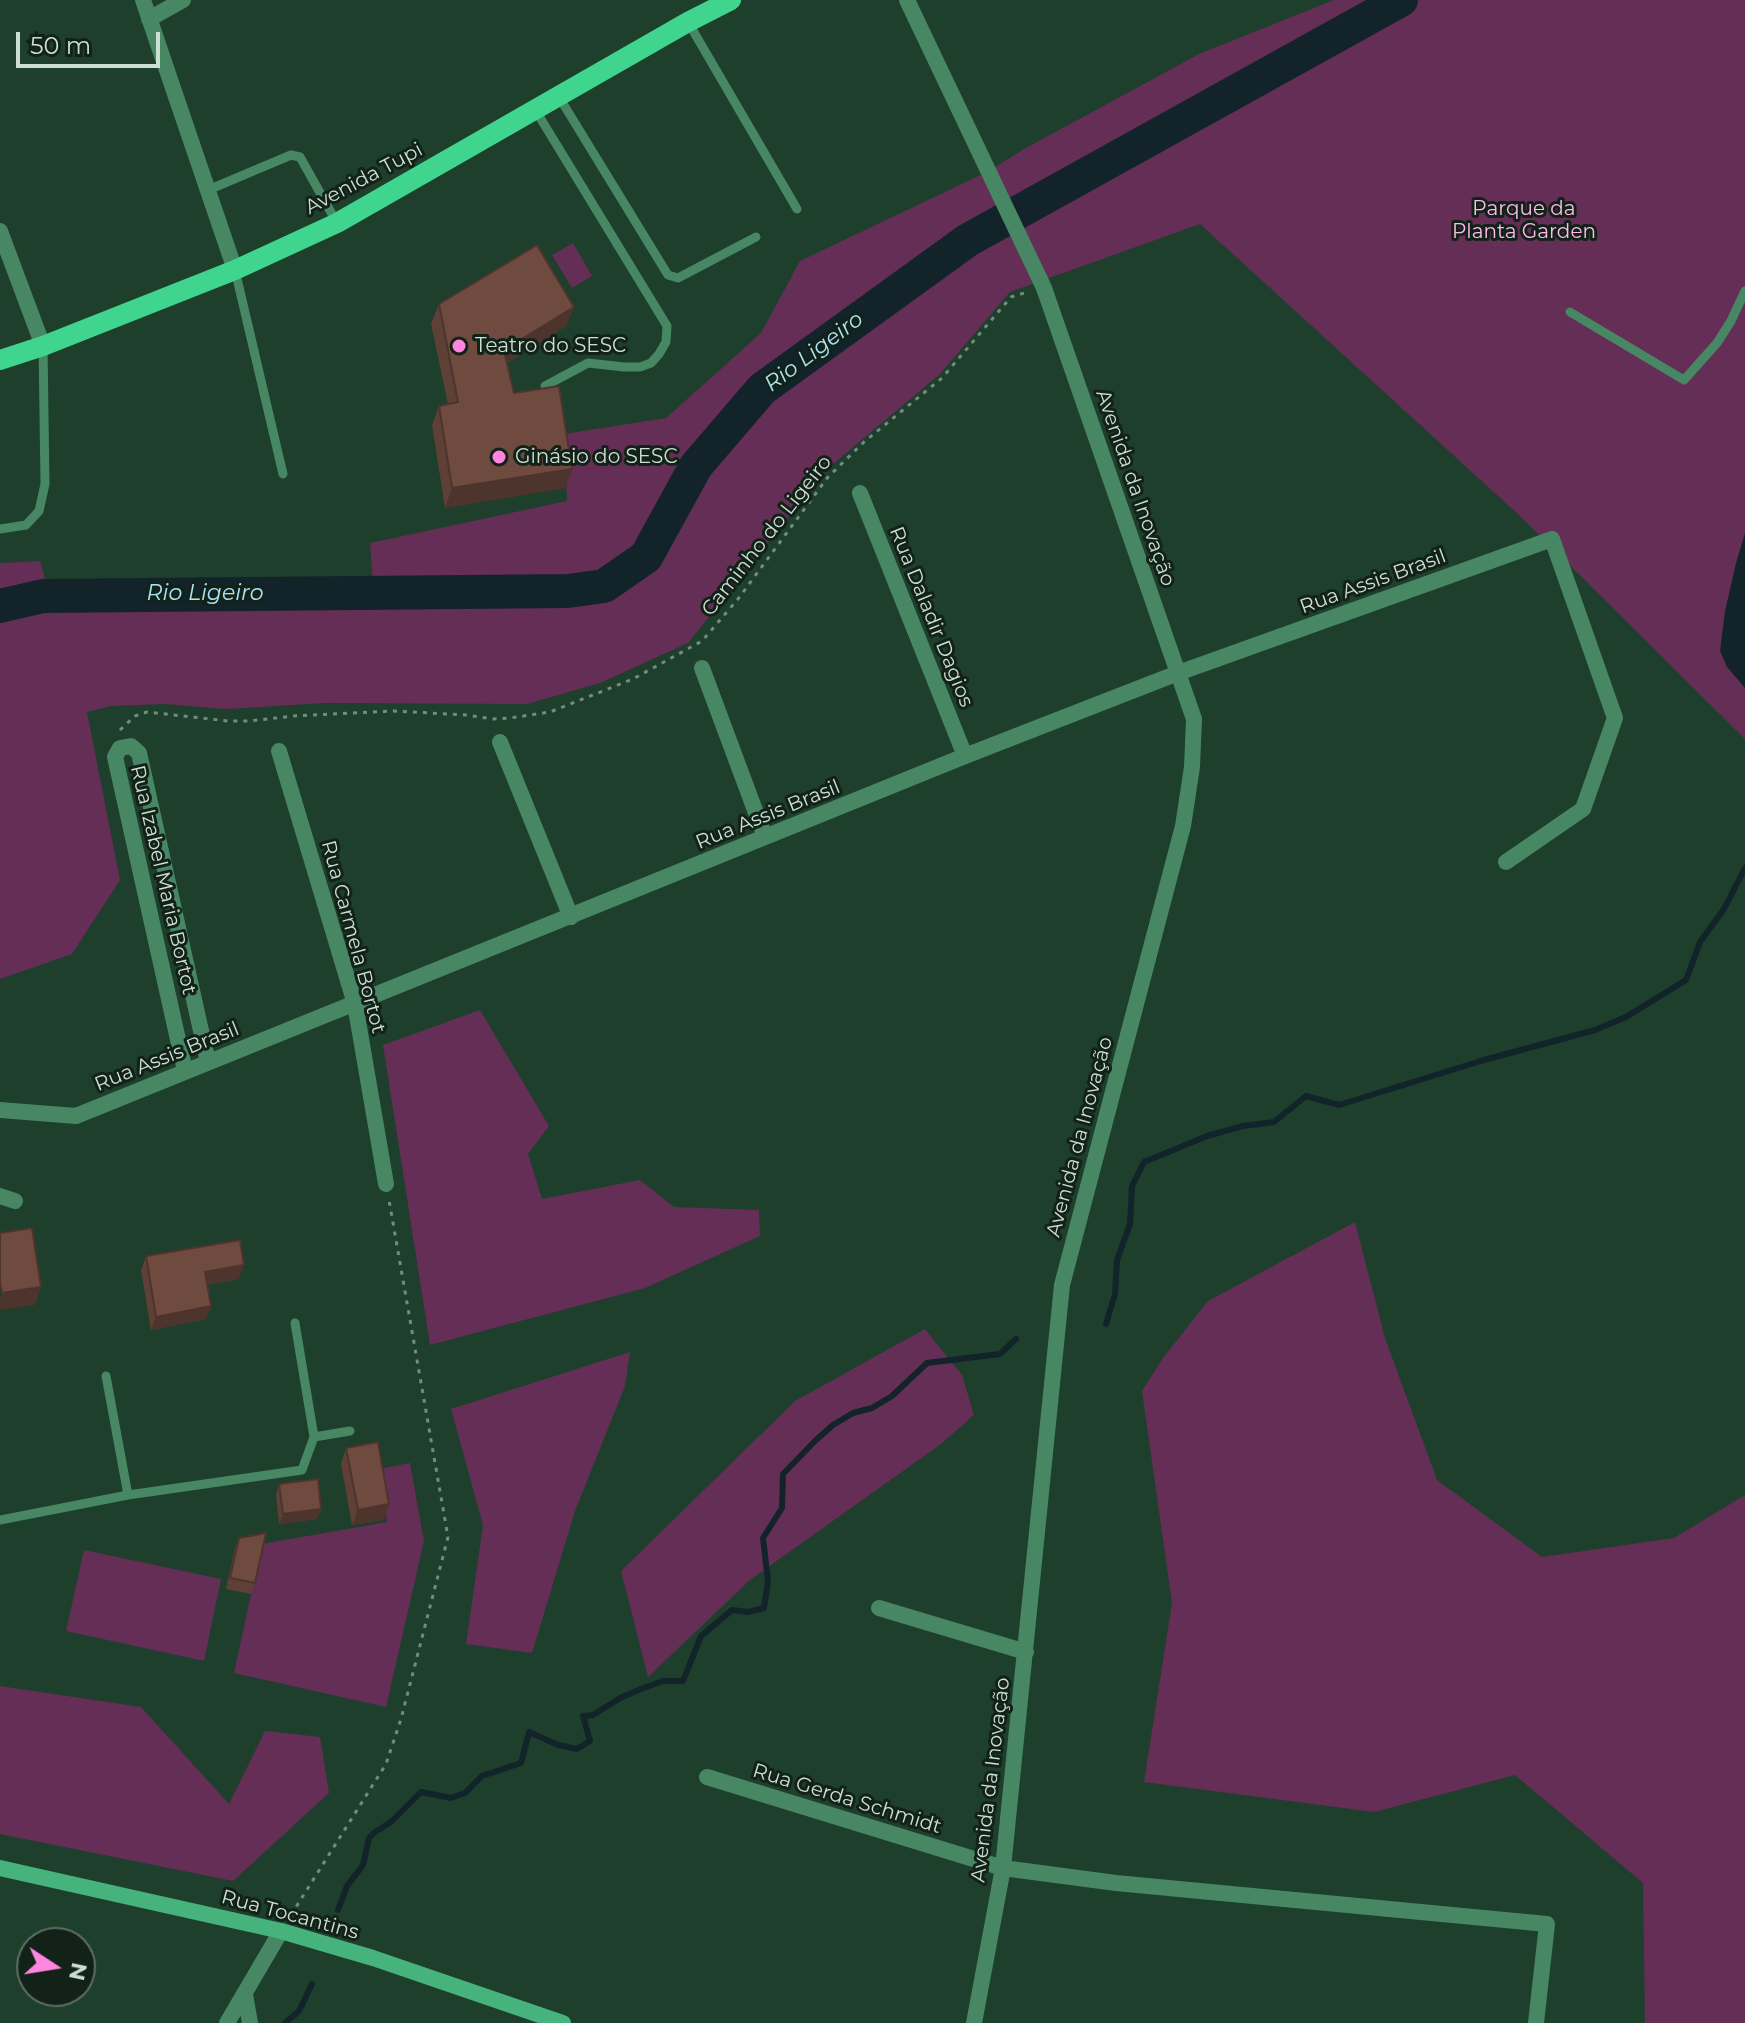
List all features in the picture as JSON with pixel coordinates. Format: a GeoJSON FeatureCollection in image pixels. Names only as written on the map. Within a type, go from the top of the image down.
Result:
{"type":"FeatureCollection","features":[{"type":"Feature","properties":{"kind":"main road","name":"Avenida Tupi"},"geometry":{"type":"LineString","coordinates":[[0,360],[235,270],[337,223],[731,0]]}},
{"type":"Feature","properties":{"kind":"main road","name":"Rua Tocantins"},"geometry":{"type":"LineString","coordinates":[[0,1868],[281,1931],[373,1958],[563,2023]]}},
{"type":"Feature","properties":{"kind":"street"},"geometry":{"type":"LineString","coordinates":[[143,0],[235,270]]}},
{"type":"Feature","properties":{"kind":"street"},"geometry":{"type":"LineString","coordinates":[[149,19],[183,0]]}},
{"type":"Feature","properties":{"kind":"street","name":"Avenida da Inovação"},"geometry":{"type":"LineString","coordinates":[[907,0],[1044,288],[1194,719],[1192,767],[1183,826],[1062,1285],[1003,1868],[974,2023]]}},
{"type":"Feature","properties":{"kind":"street"},"geometry":{"type":"LineString","coordinates":[[0,231],[43,346]]}},
{"type":"Feature","properties":{"kind":"street","name":"Rua Daladir Dagios"},"geometry":{"type":"LineString","coordinates":[[860,493],[965,756]]}},
{"type":"Feature","properties":{"kind":"street","name":"Rua Assis Brasil"},"geometry":{"type":"LineString","coordinates":[[0,1110],[76,1116],[965,756],[1178,673],[1552,539],[1615,718],[1583,809],[1506,862]]}},
{"type":"Feature","properties":{"kind":"street"},"geometry":{"type":"LineString","coordinates":[[702,668],[765,837]]}},
{"type":"Feature","properties":{"kind":"street"},"geometry":{"type":"LineString","coordinates":[[500,742],[571,917]]}},
{"type":"Feature","properties":{"kind":"street","name":"Rua Izabel Maria Bortot"},"geometry":{"type":"LineString","coordinates":[[185,1071],[115,757],[120,748],[131,746],[139,753],[208,1062]]}},
{"type":"Feature","properties":{"kind":"street","name":"Rua Carmela Bortot"},"geometry":{"type":"LineString","coordinates":[[279,751],[355,1004],[386,1184]]}},
{"type":"Feature","properties":{"kind":"street"},"geometry":{"type":"LineString","coordinates":[[879,1608],[1026,1652]]}},
{"type":"Feature","properties":{"kind":"street","name":"Rua Gerda Schmidt"},"geometry":{"type":"LineString","coordinates":[[707,1777],[1003,1868],[1116,1883],[1547,1924],[1536,2023]]}},
{"type":"Feature","properties":{"kind":"street"},"geometry":{"type":"LineString","coordinates":[[227,2023],[281,1931]]}},
{"type":"Feature","properties":{"kind":"street"},"geometry":{"type":"LineString","coordinates":[[245,1994],[250,2023]]}},
{"type":"Feature","properties":{"kind":"lane"},"geometry":{"type":"LineString","coordinates":[[688,22],[797,209]]}},
{"type":"Feature","properties":{"kind":"lane"},"geometry":{"type":"LineString","coordinates":[[559,97],[668,275],[678,278],[756,237]]}},
{"type":"Feature","properties":{"kind":"lane"},"geometry":{"type":"LineString","coordinates":[[536,111],[667,326],[666,342],[651,363],[640,367],[588,363],[545,386]]}},
{"type":"Feature","properties":{"kind":"lane"},"geometry":{"type":"LineString","coordinates":[[208,190],[291,155],[300,157],[337,223]]}},
{"type":"Feature","properties":{"kind":"lane"},"geometry":{"type":"LineString","coordinates":[[235,270],[283,474]]}},
{"type":"Feature","properties":{"kind":"lane"},"geometry":{"type":"LineString","coordinates":[[1570,312],[1684,380],[1717,343],[1745,291]]}},
{"type":"Feature","properties":{"kind":"lane"},"geometry":{"type":"LineString","coordinates":[[0,529],[26,525],[39,511],[45,484],[43,346]]}},
{"type":"Feature","properties":{"kind":"lane"},"geometry":{"type":"LineString","coordinates":[[0,1520],[128,1495],[302,1470],[314,1437],[295,1323]]}},
{"type":"Feature","properties":{"kind":"lane"},"geometry":{"type":"LineString","coordinates":[[106,1376],[128,1495]]}},
{"type":"Feature","properties":{"kind":"lane"},"geometry":{"type":"LineString","coordinates":[[314,1437],[350,1431]]}},
{"type":"Feature","properties":{"kind":"path","name":"Caminho do Ligeiro"},"geometry":{"type":"LineString","coordinates":[[115,757],[109,743],[135,716],[147,712],[228,721],[394,711],[510,718],[550,712],[633,679],[702,641],[738,599],[828,477],[864,442],[942,378],[1011,297],[1044,288]]}},
{"type":"Feature","properties":{"kind":"path"},"geometry":{"type":"LineString","coordinates":[[281,1931],[386,1764],[401,1719],[448,1537],[386,1184]]}},
{"type":"Feature","properties":{"kind":"green space","name":"Parque da Planta Garden"},"geometry":{"type":"Polygon","coordinates":[[[1334,0],[1745,0],[1745,739],[1520,516],[1200,224],[1010,292],[940,374],[826,470],[688,643],[600,683],[527,704],[326,703],[226,709],[166,704],[111,706],[87,712],[120,880],[72,954],[0,979],[0,563],[40,561],[48,589],[373,584],[370,543],[567,501],[564,434],[666,418],[761,333],[800,261],[989,171],[1199,54],[1334,0]]]}},
{"type":"Feature","properties":{"kind":"green space"},"geometry":{"type":"Polygon","coordinates":[[[573,243],[592,276],[572,288],[552,255],[573,243]]]}},
{"type":"Feature","properties":{"kind":"green space"},"geometry":{"type":"Polygon","coordinates":[[[480,1010],[549,1126],[528,1154],[542,1199],[640,1180],[674,1207],[759,1210],[760,1236],[645,1288],[430,1345],[383,1045],[480,1010]]]}},
{"type":"Feature","properties":{"kind":"green space"},"geometry":{"type":"Polygon","coordinates":[[[1355,1222],[1385,1338],[1437,1480],[1542,1557],[1674,1538],[1745,1495],[1745,2023],[1645,2023],[1643,1883],[1515,1775],[1374,1812],[1144,1782],[1172,1603],[1142,1391],[1163,1358],[1208,1301],[1355,1222]]]}},
{"type":"Feature","properties":{"kind":"green space"},"geometry":{"type":"Polygon","coordinates":[[[925,1329],[962,1375],[974,1415],[941,1444],[750,1580],[648,1677],[621,1571],[795,1401],[925,1329]]]}},
{"type":"Feature","properties":{"kind":"green space"},"geometry":{"type":"Polygon","coordinates":[[[630,1352],[625,1386],[575,1511],[532,1653],[466,1644],[483,1525],[451,1409],[630,1352]]]}},
{"type":"Feature","properties":{"kind":"green space"},"geometry":{"type":"Polygon","coordinates":[[[410,1463],[424,1541],[386,1707],[234,1673],[262,1544],[387,1522],[378,1469],[410,1463]]]}},
{"type":"Feature","properties":{"kind":"green space"},"geometry":{"type":"Polygon","coordinates":[[[84,1550],[221,1579],[204,1661],[66,1631],[84,1550]]]}},
{"type":"Feature","properties":{"kind":"green space"},"geometry":{"type":"Polygon","coordinates":[[[0,1686],[141,1707],[229,1804],[265,1731],[320,1737],[329,1793],[233,1881],[0,1834],[0,1686]]]}},
{"type":"Feature","properties":{"kind":"water"},"geometry":{"type":"Polygon","coordinates":[[[1745,533],[1745,688],[1727,667],[1720,651],[1725,611],[1745,533]]]}},
{"type":"Feature","properties":{"kind":"building"},"geometry":{"type":"Polygon","coordinates":[[[537,245],[574,307],[504,350],[514,393],[559,386],[572,469],[452,488],[439,406],[458,402],[439,304],[537,245]]]}},
{"type":"Feature","properties":{"kind":"building"},"geometry":{"type":"Polygon","coordinates":[[[32,1228],[41,1287],[2,1293],[0,1233],[32,1228]]]}},
{"type":"Feature","properties":{"kind":"building"},"geometry":{"type":"Polygon","coordinates":[[[240,1240],[244,1265],[205,1272],[211,1306],[156,1317],[146,1256],[240,1240]]]}},
{"type":"Feature","properties":{"kind":"building"},"geometry":{"type":"Polygon","coordinates":[[[378,1442],[389,1504],[358,1510],[346,1448],[378,1442]]]}},
{"type":"Feature","properties":{"kind":"building"},"geometry":{"type":"Polygon","coordinates":[[[318,1479],[321,1509],[283,1514],[279,1484],[318,1479]]]}},
{"type":"Feature","properties":{"kind":"building"},"geometry":{"type":"Polygon","coordinates":[[[266,1533],[255,1583],[230,1578],[239,1538],[266,1533]]]}},
{"type":"Feature","properties":{"kind":"waterway","name":"Rio Ligeiro"},"geometry":{"type":"LineString","coordinates":[[0,606],[43,596],[568,591],[604,586],[646,557],[696,466],[762,389],[968,240],[1401,0]]}},
{"type":"Feature","properties":{"kind":"waterway"},"geometry":{"type":"LineString","coordinates":[[1106,1324],[1115,1294],[1117,1260],[1130,1224],[1132,1186],[1144,1162],[1207,1136],[1243,1126],[1274,1122],[1306,1096],[1339,1105],[1484,1060],[1595,1030],[1626,1017],[1686,980],[1700,942],[1724,909],[1745,868]]}},
{"type":"Feature","properties":{"kind":"waterway"},"geometry":{"type":"LineString","coordinates":[[338,1910],[347,1886],[363,1865],[369,1838],[391,1822],[421,1792],[451,1798],[465,1793],[482,1776],[521,1763],[529,1732],[558,1745],[577,1749],[590,1741],[583,1716],[593,1715],[622,1697],[663,1681],[683,1681],[701,1636],[732,1610],[748,1612],[764,1608],[768,1581],[763,1538],[782,1508],[783,1474],[833,1425],[892,1396],[927,1363],[1000,1354],[1016,1339]]}},
{"type":"Feature","properties":{"kind":"waterway"},"geometry":{"type":"LineString","coordinates":[[285,2023],[299,2011],[312,1984]]}},
{"type":"Feature","properties":{"kind":"place","name":"Teatro do SESC"},"geometry":{"type":"Point","coordinates":[459,346]}},
{"type":"Feature","properties":{"kind":"place","name":"Ginásio do SESC"},"geometry":{"type":"Point","coordinates":[499,457]}}]}
